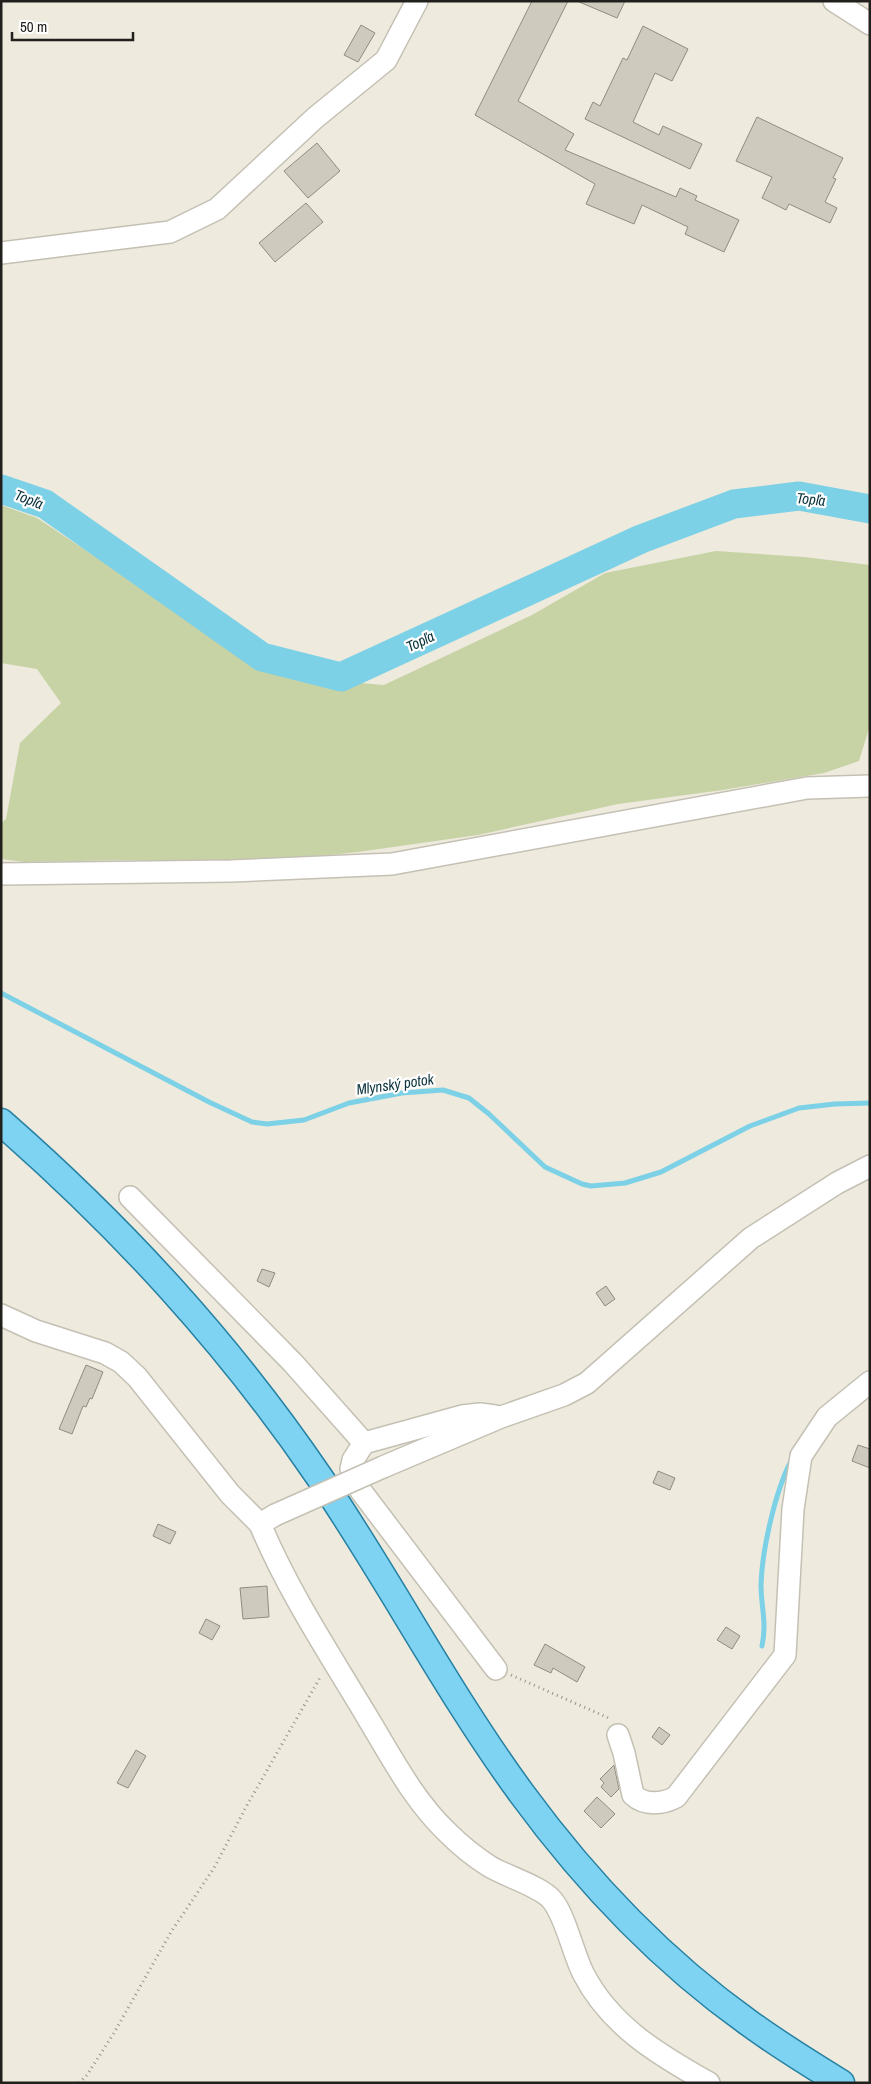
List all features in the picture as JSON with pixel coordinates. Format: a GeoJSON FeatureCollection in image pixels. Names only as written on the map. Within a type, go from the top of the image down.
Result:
{"type":"FeatureCollection","features":[{"type":"Feature","properties":{"kind":"main road"},"geometry":{"type":"LineString","coordinates":[[1,1122],[62,1176],[121,1233],[176,1292],[230,1357],[319,1477],[474,1724],[522,1795],[566,1850],[626,1916],[658,1948],[701,1986],[749,2023],[842,2083]]}},
{"type":"Feature","properties":{"kind":"street"},"geometry":{"type":"LineString","coordinates":[[1,253],[170,232],[217,209],[315,118],[386,60],[417,1]]}},
{"type":"Feature","properties":{"kind":"street"},"geometry":{"type":"LineString","coordinates":[[834,1],[870,24]]}},
{"type":"Feature","properties":{"kind":"street"},"geometry":{"type":"LineString","coordinates":[[1,874],[230,871],[392,864],[807,788],[870,786]]}},
{"type":"Feature","properties":{"kind":"street"},"geometry":{"type":"LineString","coordinates":[[267,1519],[500,1417],[564,1396],[587,1383],[751,1238],[837,1183],[870,1166]]}},
{"type":"Feature","properties":{"kind":"street"},"geometry":{"type":"LineString","coordinates":[[130,1198],[293,1363],[364,1443]]}},
{"type":"Feature","properties":{"kind":"street"},"geometry":{"type":"LineString","coordinates":[[1,1316],[36,1330],[106,1353],[121,1362],[137,1377],[230,1494],[267,1519]]}},
{"type":"Feature","properties":{"kind":"street"},"geometry":{"type":"LineString","coordinates":[[618,1735],[633,1795],[638,1800],[652,1803],[667,1802],[676,1797],[682,1790],[785,1655],[794,1509],[801,1456],[828,1417],[870,1382]]}},
{"type":"Feature","properties":{"kind":"street"},"geometry":{"type":"LineString","coordinates":[[496,1669],[361,1491],[351,1469],[353,1460],[364,1443],[462,1416],[480,1414],[500,1417]]}},
{"type":"Feature","properties":{"kind":"street"},"geometry":{"type":"LineString","coordinates":[[267,1519],[270,1548],[326,1650],[426,1810],[448,1833],[488,1866],[551,1898],[558,1909],[583,1972],[594,1992],[608,2011],[630,2033],[651,2049],[709,2083]]}},
{"type":"Feature","properties":{"kind":"path"},"geometry":{"type":"LineString","coordinates":[[79,2083],[87,2075],[114,2033],[171,1932],[214,1868],[246,1807],[325,1670],[326,1650]]}},
{"type":"Feature","properties":{"kind":"path"},"geometry":{"type":"LineString","coordinates":[[496,1669],[612,1720],[618,1735]]}},
{"type":"Feature","properties":{"kind":"green space"},"geometry":{"type":"Polygon","coordinates":[[[1,505],[37,518],[186,617],[302,678],[384,685],[532,615],[605,573],[716,551],[804,557],[870,565],[870,725],[859,761],[824,773],[723,790],[618,804],[478,835],[358,852],[248,864],[125,860],[25,862],[1,859],[1,823],[6,819],[20,743],[61,703],[37,669],[1,663],[1,505]]]}},
{"type":"Feature","properties":{"kind":"building"},"geometry":{"type":"Polygon","coordinates":[[[532,1],[568,1],[518,101],[574,134],[565,150],[676,197],[680,188],[697,196],[695,200],[739,220],[724,252],[685,234],[688,227],[642,205],[634,224],[586,204],[595,184],[475,115],[532,1]]]}},
{"type":"Feature","properties":{"kind":"building"},"geometry":{"type":"Polygon","coordinates":[[[577,1],[625,1],[617,18],[577,1]]]}},
{"type":"Feature","properties":{"kind":"building"},"geometry":{"type":"Polygon","coordinates":[[[361,25],[375,33],[358,62],[344,55],[361,25]]]}},
{"type":"Feature","properties":{"kind":"building"},"geometry":{"type":"Polygon","coordinates":[[[643,26],[688,49],[672,81],[655,73],[633,122],[659,135],[663,126],[702,144],[690,169],[585,119],[593,102],[600,106],[623,58],[627,60],[643,26]]]}},
{"type":"Feature","properties":{"kind":"building"},"geometry":{"type":"Polygon","coordinates":[[[757,117],[843,158],[833,178],[836,179],[825,202],[837,208],[830,223],[789,204],[786,210],[762,198],[772,177],[736,161],[757,117]]]}},
{"type":"Feature","properties":{"kind":"building"},"geometry":{"type":"Polygon","coordinates":[[[317,143],[340,171],[308,198],[284,171],[317,143]]]}},
{"type":"Feature","properties":{"kind":"building"},"geometry":{"type":"Polygon","coordinates":[[[306,203],[323,222],[275,262],[259,243],[306,203]]]}},
{"type":"Feature","properties":{"kind":"building"},"geometry":{"type":"Polygon","coordinates":[[[262,1269],[275,1273],[269,1287],[257,1281],[262,1269]]]}},
{"type":"Feature","properties":{"kind":"building"},"geometry":{"type":"Polygon","coordinates":[[[606,1286],[615,1299],[605,1306],[596,1293],[606,1286]]]}},
{"type":"Feature","properties":{"kind":"building"},"geometry":{"type":"Polygon","coordinates":[[[86,1365],[103,1372],[92,1399],[90,1398],[86,1407],[83,1406],[72,1434],[59,1429],[86,1365]]]}},
{"type":"Feature","properties":{"kind":"building"},"geometry":{"type":"Polygon","coordinates":[[[858,1445],[870,1449],[870,1468],[852,1461],[858,1445]]]}},
{"type":"Feature","properties":{"kind":"building"},"geometry":{"type":"Polygon","coordinates":[[[658,1471],[675,1478],[670,1490],[653,1483],[658,1471]]]}},
{"type":"Feature","properties":{"kind":"building"},"geometry":{"type":"Polygon","coordinates":[[[158,1524],[176,1532],[170,1544],[153,1536],[158,1524]]]}},
{"type":"Feature","properties":{"kind":"building"},"geometry":{"type":"Polygon","coordinates":[[[267,1586],[269,1617],[243,1619],[240,1588],[267,1586]]]}},
{"type":"Feature","properties":{"kind":"building"},"geometry":{"type":"Polygon","coordinates":[[[206,1619],[220,1626],[212,1640],[199,1633],[206,1619]]]}},
{"type":"Feature","properties":{"kind":"building"},"geometry":{"type":"Polygon","coordinates":[[[726,1627],[740,1636],[732,1649],[717,1640],[726,1627]]]}},
{"type":"Feature","properties":{"kind":"building"},"geometry":{"type":"Polygon","coordinates":[[[545,1644],[585,1667],[577,1682],[553,1668],[551,1673],[534,1665],[545,1644]]]}},
{"type":"Feature","properties":{"kind":"building"},"geometry":{"type":"Polygon","coordinates":[[[659,1727],[670,1735],[662,1745],[652,1737],[659,1727]]]}},
{"type":"Feature","properties":{"kind":"building"},"geometry":{"type":"Polygon","coordinates":[[[136,1750],[146,1756],[128,1788],[117,1783],[136,1750]]]}},
{"type":"Feature","properties":{"kind":"building"},"geometry":{"type":"Polygon","coordinates":[[[614,1765],[619,1789],[611,1797],[601,1787],[604,1783],[600,1779],[614,1765]]]}},
{"type":"Feature","properties":{"kind":"building"},"geometry":{"type":"Polygon","coordinates":[[[597,1797],[615,1814],[601,1828],[584,1811],[597,1797]]]}},
{"type":"Feature","properties":{"kind":"waterway","name":"Topľa"},"geometry":{"type":"LineString","coordinates":[[1,489],[45,504],[262,657],[341,677],[641,539],[734,504],[799,496],[870,509]]}},
{"type":"Feature","properties":{"kind":"waterway","name":"Mlynský potok"},"geometry":{"type":"LineString","coordinates":[[1,993],[209,1102],[252,1122],[267,1124],[304,1120],[349,1103],[402,1093],[443,1090],[469,1098],[489,1114],[545,1167],[582,1184],[591,1186],[625,1183],[661,1172],[750,1126],[799,1108],[870,1103]]}},
{"type":"Feature","properties":{"kind":"waterway"},"geometry":{"type":"LineString","coordinates":[[762,1646],[764,1622],[761,1585],[764,1555],[770,1521],[791,1461]]}}]}
